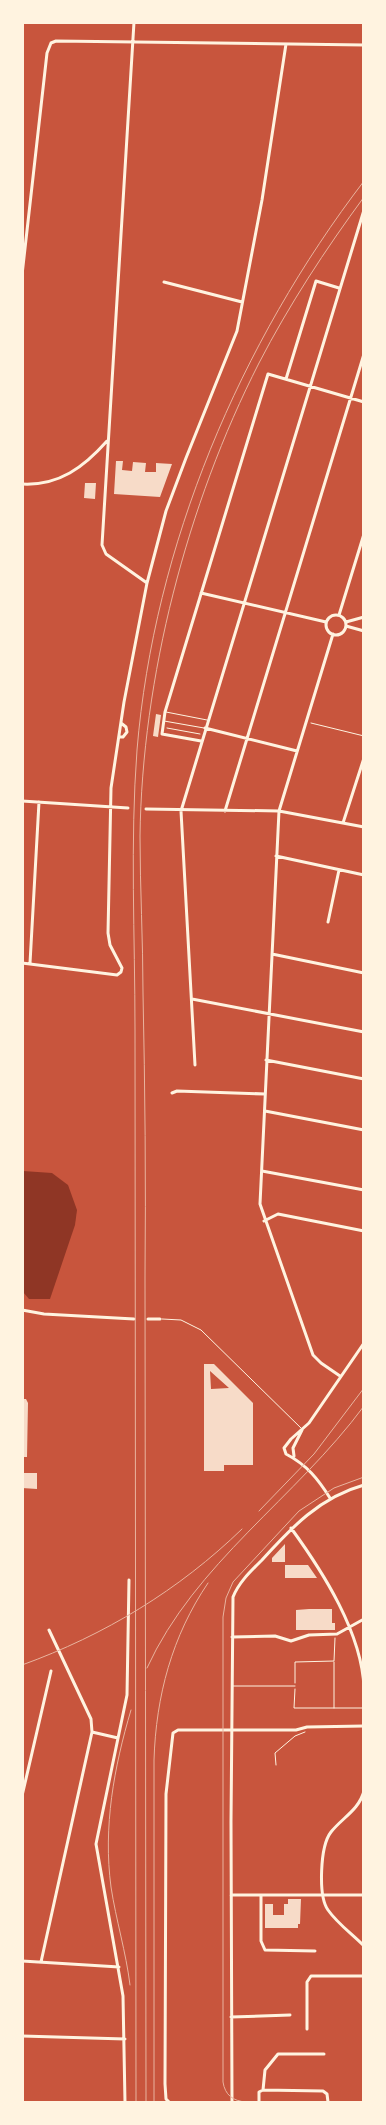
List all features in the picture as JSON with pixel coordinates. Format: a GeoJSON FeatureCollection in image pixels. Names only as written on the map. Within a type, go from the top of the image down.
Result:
{"type":"FeatureCollection","features":[{"type":"Feature","properties":{"kind":"street"},"geometry":{"type":"LineString","coordinates":[[134,22],[102,547],[106,554],[147,583]]}},
{"type":"Feature","properties":{"kind":"street"},"geometry":{"type":"LineString","coordinates":[[22,275],[47,53],[51,43],[56,41],[364,45]]}},
{"type":"Feature","properties":{"kind":"street"},"geometry":{"type":"LineString","coordinates":[[22,963],[117,975],[121,972],[122,968],[110,946],[108,933],[110,809],[121,723],[147,583],[166,511],[237,331],[262,200],[286,44]]}},
{"type":"Feature","properties":{"kind":"street"},"geometry":{"type":"LineString","coordinates":[[196,1065],[181,811],[364,210]]}},
{"type":"Feature","properties":{"kind":"street"},"geometry":{"type":"LineString","coordinates":[[286,379],[316,280],[339,288]]}},
{"type":"Feature","properties":{"kind":"street"},"geometry":{"type":"LineString","coordinates":[[164,282],[242,302]]}},
{"type":"Feature","properties":{"kind":"street"},"geometry":{"type":"LineString","coordinates":[[225,811],[364,354]]}},
{"type":"Feature","properties":{"kind":"street"},"geometry":{"type":"LineString","coordinates":[[201,741],[162,734],[165,712],[268,374],[364,402]]}},
{"type":"Feature","properties":{"kind":"street"},"geometry":{"type":"LineString","coordinates":[[22,484],[45,483],[68,475],[95,455],[108,441]]}},
{"type":"Feature","properties":{"kind":"street"},"geometry":{"type":"LineString","coordinates":[[339,615],[364,534]]}},
{"type":"Feature","properties":{"kind":"street"},"geometry":{"type":"LineString","coordinates":[[202,593],[326,622]]}},
{"type":"Feature","properties":{"kind":"street"},"geometry":{"type":"LineString","coordinates":[[326,622],[333,615],[339,615]]}},
{"type":"Feature","properties":{"kind":"street"},"geometry":{"type":"LineString","coordinates":[[339,615],[346,624],[364,630]]}},
{"type":"Feature","properties":{"kind":"street"},"geometry":{"type":"LineString","coordinates":[[333,634],[343,632],[346,624],[364,617]]}},
{"type":"Feature","properties":{"kind":"street"},"geometry":{"type":"LineString","coordinates":[[326,622],[327,628],[333,634]]}},
{"type":"Feature","properties":{"kind":"street"},"geometry":{"type":"LineString","coordinates":[[333,634],[279,811],[260,1204],[264,1221],[313,1354],[321,1363],[340,1376]]}},
{"type":"Feature","properties":{"kind":"street"},"geometry":{"type":"LineString","coordinates":[[119,738],[127,732],[121,723]]}},
{"type":"Feature","properties":{"kind":"street"},"geometry":{"type":"LineString","coordinates":[[205,728],[297,751]]}},
{"type":"Feature","properties":{"kind":"street"},"geometry":{"type":"LineString","coordinates":[[343,823],[364,758]]}},
{"type":"Feature","properties":{"kind":"street"},"geometry":{"type":"LineString","coordinates":[[22,801],[110,809],[128,808]]}},
{"type":"Feature","properties":{"kind":"street"},"geometry":{"type":"LineString","coordinates":[[30,964],[39,802]]}},
{"type":"Feature","properties":{"kind":"street"},"geometry":{"type":"LineString","coordinates":[[146,809],[279,811],[364,827]]}},
{"type":"Feature","properties":{"kind":"street"},"geometry":{"type":"LineString","coordinates":[[276,856],[364,875]]}},
{"type":"Feature","properties":{"kind":"street"},"geometry":{"type":"LineString","coordinates":[[328,922],[339,870]]}},
{"type":"Feature","properties":{"kind":"street"},"geometry":{"type":"LineString","coordinates":[[272,954],[364,973]]}},
{"type":"Feature","properties":{"kind":"street"},"geometry":{"type":"LineString","coordinates":[[192,999],[364,1032]]}},
{"type":"Feature","properties":{"kind":"street"},"geometry":{"type":"LineString","coordinates":[[266,1060],[364,1078]]}},
{"type":"Feature","properties":{"kind":"street"},"geometry":{"type":"LineString","coordinates":[[172,1093],[177,1091],[265,1094]]}},
{"type":"Feature","properties":{"kind":"street"},"geometry":{"type":"LineString","coordinates":[[265,1111],[364,1130]]}},
{"type":"Feature","properties":{"kind":"street"},"geometry":{"type":"LineString","coordinates":[[262,1171],[364,1190]]}},
{"type":"Feature","properties":{"kind":"street"},"geometry":{"type":"LineString","coordinates":[[264,1221],[278,1214],[364,1231]]}},
{"type":"Feature","properties":{"kind":"street"},"geometry":{"type":"LineString","coordinates":[[22,1310],[44,1314],[134,1318]]}},
{"type":"Feature","properties":{"kind":"street"},"geometry":{"type":"LineString","coordinates":[[148,1319],[160,1319]]}},
{"type":"Feature","properties":{"kind":"street"},"geometry":{"type":"LineString","coordinates":[[294,1457],[292,1449],[302,1430],[364,1343]]}},
{"type":"Feature","properties":{"kind":"street"},"geometry":{"type":"LineString","coordinates":[[302,1430],[285,1446],[286,1454],[294,1457],[320,1480],[330,1498]]}},
{"type":"Feature","properties":{"kind":"street"},"geometry":{"type":"LineString","coordinates":[[232,2102],[231,1730],[233,1601],[242,1582],[291,1528],[330,1498],[364,1485]]}},
{"type":"Feature","properties":{"kind":"street"},"geometry":{"type":"LineString","coordinates":[[291,1528],[316,1565],[349,1630],[361,1666],[364,1688]]}},
{"type":"Feature","properties":{"kind":"street"},"geometry":{"type":"LineString","coordinates":[[125,2102],[124,2003],[96,1844],[128,1688],[128,1580]]}},
{"type":"Feature","properties":{"kind":"street"},"geometry":{"type":"LineString","coordinates":[[232,1637],[275,1636],[291,1641],[309,1635],[335,1635],[349,1630],[364,1619]]}},
{"type":"Feature","properties":{"kind":"street"},"geometry":{"type":"LineString","coordinates":[[41,1962],[92,1732],[91,1719],[49,1630]]}},
{"type":"Feature","properties":{"kind":"street"},"geometry":{"type":"LineString","coordinates":[[22,1796],[51,1671]]}},
{"type":"Feature","properties":{"kind":"street"},"geometry":{"type":"LineString","coordinates":[[169,2102],[166,2099],[165,2084],[166,1794],[170,1741],[174,1731],[300,1730],[307,1727],[364,1726]]}},
{"type":"Feature","properties":{"kind":"street"},"geometry":{"type":"LineString","coordinates":[[92,1732],[118,1738]]}},
{"type":"Feature","properties":{"kind":"street"},"geometry":{"type":"LineString","coordinates":[[364,1791],[362,1800],[356,1808],[331,1832],[323,1850],[323,1894],[328,1911],[364,1946]]}},
{"type":"Feature","properties":{"kind":"street"},"geometry":{"type":"LineString","coordinates":[[231,1895],[364,1895]]}},
{"type":"Feature","properties":{"kind":"street"},"geometry":{"type":"LineString","coordinates":[[261,1895],[261,1940],[266,1950],[314,1951]]}},
{"type":"Feature","properties":{"kind":"street"},"geometry":{"type":"LineString","coordinates":[[22,1961],[118,1967]]}},
{"type":"Feature","properties":{"kind":"street"},"geometry":{"type":"LineString","coordinates":[[307,2030],[307,1982],[311,1976],[364,1976]]}},
{"type":"Feature","properties":{"kind":"street"},"geometry":{"type":"LineString","coordinates":[[231,2017],[290,2015]]}},
{"type":"Feature","properties":{"kind":"street"},"geometry":{"type":"LineString","coordinates":[[22,2036],[125,2039]]}},
{"type":"Feature","properties":{"kind":"street"},"geometry":{"type":"LineString","coordinates":[[263,2090],[265,2070],[278,2054],[324,2054]]}},
{"type":"Feature","properties":{"kind":"street"},"geometry":{"type":"LineString","coordinates":[[259,2102],[259,2092],[263,2090],[323,2090],[327,2094],[328,2102]]}},
{"type":"Feature","properties":{"kind":"lane"},"geometry":{"type":"LineString","coordinates":[[165,712],[208,720]]}},
{"type":"Feature","properties":{"kind":"lane"},"geometry":{"type":"LineString","coordinates":[[164,721],[205,728]]}},
{"type":"Feature","properties":{"kind":"lane"},"geometry":{"type":"LineString","coordinates":[[160,1319],[180,1320],[201,1330],[302,1430]]}},
{"type":"Feature","properties":{"kind":"lane"},"geometry":{"type":"LineString","coordinates":[[232,1686],[295,1686]]}},
{"type":"Feature","properties":{"kind":"path"},"geometry":{"type":"LineString","coordinates":[[306,722],[364,736]]}},
{"type":"Feature","properties":{"kind":"path"},"geometry":{"type":"LineString","coordinates":[[163,727],[203,734]]}},
{"type":"Feature","properties":{"kind":"path"},"geometry":{"type":"LineString","coordinates":[[334,1708],[335,1635]]}},
{"type":"Feature","properties":{"kind":"path"},"geometry":{"type":"LineString","coordinates":[[334,1662],[294,1662],[294,1708],[364,1708]]}},
{"type":"Feature","properties":{"kind":"path"},"geometry":{"type":"LineString","coordinates":[[276,1765],[275,1753],[295,1736],[305,1732],[307,1727]]}},
{"type":"Feature","properties":{"kind":"shaded area"},"geometry":{"type":"Polygon","coordinates":[[[23,1171],[52,1173],[68,1185],[77,1210],[75,1225],[50,1299],[29,1299],[23,1292],[23,1171]]]}},
{"type":"Feature","properties":{"kind":"building"},"geometry":{"type":"Polygon","coordinates":[[[116,461],[123,461],[122,470],[132,471],[133,462],[146,463],[145,472],[156,472],[156,463],[172,464],[160,497],[114,494],[116,461]]]}},
{"type":"Feature","properties":{"kind":"building"},"geometry":{"type":"Polygon","coordinates":[[[85,483],[96,483],[95,499],[84,498],[85,483]]]}},
{"type":"Feature","properties":{"kind":"building"},"geometry":{"type":"Polygon","coordinates":[[[156,714],[161,715],[158,737],[153,736],[156,714]]]}},
{"type":"Feature","properties":{"kind":"building"},"geometry":{"type":"Polygon","coordinates":[[[204,1364],[214,1364],[253,1403],[253,1465],[224,1465],[224,1471],[204,1471],[204,1364]],[[210,1371],[211,1389],[229,1388],[210,1371]]]}},
{"type":"Feature","properties":{"kind":"building"},"geometry":{"type":"Polygon","coordinates":[[[22,1399],[26,1399],[28,1403],[27,1457],[22,1457],[22,1399]]]}},
{"type":"Feature","properties":{"kind":"building"},"geometry":{"type":"Polygon","coordinates":[[[22,1473],[37,1473],[37,1489],[22,1488],[22,1473]]]}},
{"type":"Feature","properties":{"kind":"building"},"geometry":{"type":"Polygon","coordinates":[[[285,1544],[285,1562],[272,1562],[272,1558],[285,1544]]]}},
{"type":"Feature","properties":{"kind":"building"},"geometry":{"type":"Polygon","coordinates":[[[285,1565],[308,1565],[317,1578],[285,1578],[285,1565]]]}},
{"type":"Feature","properties":{"kind":"building"},"geometry":{"type":"Polygon","coordinates":[[[332,1609],[332,1623],[335,1623],[335,1630],[296,1630],[296,1610],[332,1609]]]}},
{"type":"Feature","properties":{"kind":"building"},"geometry":{"type":"Polygon","coordinates":[[[288,1899],[301,1899],[300,1924],[298,1924],[298,1928],[265,1928],[265,1904],[273,1904],[273,1915],[284,1915],[284,1904],[288,1904],[288,1899]]]}},
{"type":"Feature","properties":{"kind":"tram line"},"geometry":{"type":"LineString","coordinates":[[364,1477],[334,1488],[299,1511],[233,1582],[226,1598],[223,1617],[224,2087],[230,2096],[246,2102],[364,2102]]}},
{"type":"Feature","properties":{"kind":"railway"},"geometry":{"type":"LineString","coordinates":[[136,2102],[135,1030],[133,855],[137,750],[147,673],[162,597],[184,523],[210,449],[242,378],[279,309],[319,244],[364,181]]}},
{"type":"Feature","properties":{"kind":"railway"},"geometry":{"type":"LineString","coordinates":[[146,2102],[145,1171],[140,836],[149,715],[173,593],[190,533],[210,474],[233,417],[259,363],[295,299],[335,237],[364,197]]}},
{"type":"Feature","properties":{"kind":"railway"},"geometry":{"type":"LineString","coordinates":[[259,1511],[314,1454],[364,1388]]}},
{"type":"Feature","properties":{"kind":"railway"},"geometry":{"type":"LineString","coordinates":[[147,1668],[167,1630],[219,1563],[308,1471],[364,1406]]}},
{"type":"Feature","properties":{"kind":"railway"},"geometry":{"type":"LineString","coordinates":[[22,1665],[83,1640],[140,1609],[193,1572],[242,1529]]}},
{"type":"Feature","properties":{"kind":"railway"},"geometry":{"type":"LineString","coordinates":[[154,2102],[155,1736],[162,1690],[168,1667],[185,1624],[195,1603],[208,1583]]}},
{"type":"Feature","properties":{"kind":"railway"},"geometry":{"type":"LineString","coordinates":[[130,1985],[111,1887],[108,1842],[115,1775],[131,1710]]}}]}
